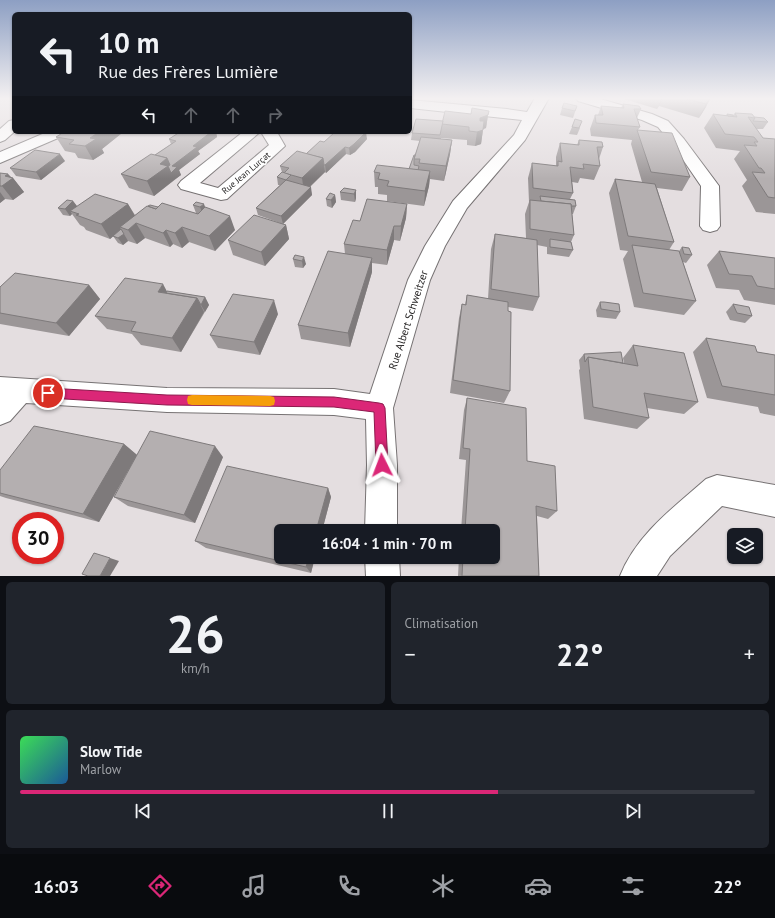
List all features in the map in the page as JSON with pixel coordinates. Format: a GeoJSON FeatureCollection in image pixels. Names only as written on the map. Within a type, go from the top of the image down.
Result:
{"type":"FeatureCollection","features":[{"type":"Feature","properties":{"kind":"street","name":"Rue Albert Schweitzer"},"geometry":{"type":"LineString","coordinates":[[381,524],[382,465],[379,408],[419,280],[435,246],[460,205],[520,137],[526,125]]}},
{"type":"Feature","properties":{"kind":"street"},"geometry":{"type":"LineString","coordinates":[[664,125],[680,142],[710,186],[710,226]]}},
{"type":"Feature","properties":{"kind":"street"},"geometry":{"type":"LineString","coordinates":[[0,137],[12,126]]}},
{"type":"Feature","properties":{"kind":"street"},"geometry":{"type":"LineString","coordinates":[[0,158],[55,134]]}},
{"type":"Feature","properties":{"kind":"street","name":"Rue Jean Lurçat"},"geometry":{"type":"LineString","coordinates":[[250,134],[186,185],[221,195],[277,146],[270,134]]}},
{"type":"Feature","properties":{"kind":"street"},"geometry":{"type":"LineString","coordinates":[[0,412],[9,390],[167,400],[334,402],[379,408]]}},
{"type":"Feature","properties":{"kind":"street"},"geometry":{"type":"LineString","coordinates":[[637,576],[658,544],[716,490],[775,501]]}},
{"type":"Feature","properties":{"kind":"street"},"geometry":{"type":"LineString","coordinates":[[382,564],[383,576]]}},
{"type":"Feature","properties":{"kind":"building"},"geometry":{"type":"Polygon","coordinates":[[[414,125],[442,125],[440,135],[412,133],[414,125]]]}},
{"type":"Feature","properties":{"kind":"building"},"geometry":{"type":"Polygon","coordinates":[[[450,125],[484,125],[483,130],[477,132],[469,131],[469,127],[450,125]]]}},
{"type":"Feature","properties":{"kind":"building"},"geometry":{"type":"Polygon","coordinates":[[[573,125],[580,125],[579,128],[572,127],[573,125]]]}},
{"type":"Feature","properties":{"kind":"building"},"geometry":{"type":"Polygon","coordinates":[[[617,125],[639,125],[640,127],[617,125]]]}},
{"type":"Feature","properties":{"kind":"building"},"geometry":{"type":"Polygon","coordinates":[[[720,125],[754,125],[763,138],[775,139],[775,198],[768,197],[752,172],[765,173],[761,168],[759,168],[744,145],[757,146],[754,142],[758,142],[754,137],[725,134],[720,125]]]}},
{"type":"Feature","properties":{"kind":"building"},"geometry":{"type":"Polygon","coordinates":[[[637,130],[672,133],[690,177],[651,172],[637,130]]]}},
{"type":"Feature","properties":{"kind":"building"},"geometry":{"type":"Polygon","coordinates":[[[61,134],[96,134],[90,138],[96,139],[85,146],[69,144],[74,140],[56,137],[61,134]]]}},
{"type":"Feature","properties":{"kind":"building"},"geometry":{"type":"Polygon","coordinates":[[[177,134],[208,134],[193,146],[197,147],[172,166],[177,167],[171,173],[167,158],[155,155],[176,141],[169,139],[177,134]]]}},
{"type":"Feature","properties":{"kind":"building"},"geometry":{"type":"Polygon","coordinates":[[[333,134],[364,134],[349,148],[345,147],[325,165],[323,158],[306,154],[320,141],[324,142],[333,134]]]}},
{"type":"Feature","properties":{"kind":"building"},"geometry":{"type":"Polygon","coordinates":[[[421,137],[452,140],[446,166],[419,163],[420,159],[414,159],[421,137]]]}},
{"type":"Feature","properties":{"kind":"building"},"geometry":{"type":"Polygon","coordinates":[[[579,140],[602,142],[603,147],[597,147],[600,166],[583,164],[584,169],[570,167],[573,193],[533,188],[532,163],[558,166],[558,161],[562,162],[560,143],[579,145],[579,140]]]}},
{"type":"Feature","properties":{"kind":"building"},"geometry":{"type":"Polygon","coordinates":[[[35,150],[60,154],[36,172],[10,168],[35,150]]]}},
{"type":"Feature","properties":{"kind":"building"},"geometry":{"type":"Polygon","coordinates":[[[297,151],[323,158],[302,178],[284,173],[289,168],[280,166],[297,151]]]}},
{"type":"Feature","properties":{"kind":"building"},"geometry":{"type":"Polygon","coordinates":[[[151,154],[167,158],[160,164],[168,166],[147,181],[121,174],[151,154]]]}},
{"type":"Feature","properties":{"kind":"building"},"geometry":{"type":"Polygon","coordinates":[[[414,155],[414,165],[419,166],[418,170],[409,169],[414,155]]]}},
{"type":"Feature","properties":{"kind":"building"},"geometry":{"type":"Polygon","coordinates":[[[377,165],[430,171],[425,191],[387,186],[389,181],[378,179],[380,173],[374,172],[377,165]]]}},
{"type":"Feature","properties":{"kind":"building"},"geometry":{"type":"Polygon","coordinates":[[[282,172],[291,175],[286,180],[277,177],[282,172]]]}},
{"type":"Feature","properties":{"kind":"building"},"geometry":{"type":"Polygon","coordinates":[[[0,173],[8,174],[5,176],[13,178],[0,186],[0,173]]]}},
{"type":"Feature","properties":{"kind":"building"},"geometry":{"type":"Polygon","coordinates":[[[615,179],[655,184],[674,242],[628,236],[615,179]]]}},
{"type":"Feature","properties":{"kind":"building"},"geometry":{"type":"Polygon","coordinates":[[[286,180],[311,187],[281,216],[256,208],[286,180]]]}},
{"type":"Feature","properties":{"kind":"building"},"geometry":{"type":"Polygon","coordinates":[[[344,188],[356,190],[354,194],[340,192],[344,188]]]}},
{"type":"Feature","properties":{"kind":"building"},"geometry":{"type":"Polygon","coordinates":[[[330,193],[335,195],[331,200],[326,199],[330,193]]]}},
{"type":"Feature","properties":{"kind":"building"},"geometry":{"type":"Polygon","coordinates":[[[95,194],[128,204],[101,224],[76,215],[79,214],[70,211],[95,194]]]}},
{"type":"Feature","properties":{"kind":"building"},"geometry":{"type":"Polygon","coordinates":[[[540,196],[575,200],[576,206],[571,206],[571,204],[541,201],[540,196]]]}},
{"type":"Feature","properties":{"kind":"building"},"geometry":{"type":"Polygon","coordinates":[[[367,199],[407,204],[401,226],[394,226],[387,250],[344,244],[353,220],[360,221],[367,199]]]}},
{"type":"Feature","properties":{"kind":"building"},"geometry":{"type":"Polygon","coordinates":[[[67,200],[73,201],[65,209],[58,208],[67,200]]]}},
{"type":"Feature","properties":{"kind":"building"},"geometry":{"type":"Polygon","coordinates":[[[530,200],[571,204],[574,235],[530,229],[530,200]]]}},
{"type":"Feature","properties":{"kind":"building"},"geometry":{"type":"Polygon","coordinates":[[[196,202],[204,204],[200,207],[193,205],[196,202]]]}},
{"type":"Feature","properties":{"kind":"building"},"geometry":{"type":"Polygon","coordinates":[[[162,203],[198,214],[205,207],[230,216],[209,236],[182,227],[175,233],[166,230],[163,233],[136,223],[128,230],[120,227],[147,206],[156,209],[162,203]]]}},
{"type":"Feature","properties":{"kind":"building"},"geometry":{"type":"Polygon","coordinates":[[[148,206],[158,207],[156,209],[148,206]]]}},
{"type":"Feature","properties":{"kind":"building"},"geometry":{"type":"Polygon","coordinates":[[[254,215],[286,225],[261,252],[228,240],[254,215]]]}},
{"type":"Feature","properties":{"kind":"building"},"geometry":{"type":"Polygon","coordinates":[[[121,229],[124,234],[118,238],[113,236],[121,229]]]}},
{"type":"Feature","properties":{"kind":"building"},"geometry":{"type":"Polygon","coordinates":[[[495,234],[537,240],[539,297],[491,289],[495,234]]]}},
{"type":"Feature","properties":{"kind":"building"},"geometry":{"type":"Polygon","coordinates":[[[550,239],[571,242],[573,250],[550,247],[550,239]]]}},
{"type":"Feature","properties":{"kind":"building"},"geometry":{"type":"Polygon","coordinates":[[[632,245],[679,251],[696,301],[643,293],[632,245]]]}},
{"type":"Feature","properties":{"kind":"building"},"geometry":{"type":"Polygon","coordinates":[[[682,247],[689,248],[692,255],[684,254],[682,247]]]}},
{"type":"Feature","properties":{"kind":"building"},"geometry":{"type":"Polygon","coordinates":[[[328,251],[372,258],[348,333],[298,325],[328,251]]]}},
{"type":"Feature","properties":{"kind":"building"},"geometry":{"type":"Polygon","coordinates":[[[719,251],[775,258],[775,289],[757,286],[752,276],[729,274],[719,251]]]}},
{"type":"Feature","properties":{"kind":"building"},"geometry":{"type":"Polygon","coordinates":[[[295,255],[304,257],[302,261],[293,259],[295,255]]]}},
{"type":"Feature","properties":{"kind":"building"},"geometry":{"type":"Polygon","coordinates":[[[15,273],[89,285],[56,323],[0,313],[0,287],[15,273]]]}},
{"type":"Feature","properties":{"kind":"building"},"geometry":{"type":"Polygon","coordinates":[[[125,278],[163,284],[158,292],[197,298],[172,338],[131,331],[136,322],[95,316],[125,278]]]}},
{"type":"Feature","properties":{"kind":"building"},"geometry":{"type":"Polygon","coordinates":[[[167,291],[205,297],[201,305],[197,298],[166,293],[167,291]]]}},
{"type":"Feature","properties":{"kind":"building"},"geometry":{"type":"Polygon","coordinates":[[[233,294],[274,300],[254,342],[210,335],[233,294]]]}},
{"type":"Feature","properties":{"kind":"building"},"geometry":{"type":"Polygon","coordinates":[[[467,295],[508,302],[508,311],[511,312],[510,391],[453,380],[462,304],[466,305],[467,295]]]}},
{"type":"Feature","properties":{"kind":"building"},"geometry":{"type":"Polygon","coordinates":[[[600,302],[619,304],[620,312],[601,309],[600,302]]]}},
{"type":"Feature","properties":{"kind":"building"},"geometry":{"type":"Polygon","coordinates":[[[733,304],[749,307],[752,316],[737,313],[733,304]]]}},
{"type":"Feature","properties":{"kind":"building"},"geometry":{"type":"Polygon","coordinates":[[[706,338],[755,346],[757,352],[775,355],[775,395],[722,386],[706,338]]]}},
{"type":"Feature","properties":{"kind":"building"},"geometry":{"type":"Polygon","coordinates":[[[633,345],[684,353],[698,402],[644,393],[649,418],[593,407],[588,357],[638,366],[633,345]]]}},
{"type":"Feature","properties":{"kind":"building"},"geometry":{"type":"Polygon","coordinates":[[[621,352],[623,363],[588,357],[585,362],[584,354],[621,352]]]}},
{"type":"Feature","properties":{"kind":"building"},"geometry":{"type":"Polygon","coordinates":[[[467,398],[526,408],[527,461],[555,466],[557,511],[536,506],[539,576],[462,576],[463,564],[500,564],[500,524],[465,524],[470,449],[463,448],[467,398]]]}},
{"type":"Feature","properties":{"kind":"building"},"geometry":{"type":"Polygon","coordinates":[[[34,426],[124,444],[83,514],[0,493],[0,470],[34,426]]]}},
{"type":"Feature","properties":{"kind":"building"},"geometry":{"type":"Polygon","coordinates":[[[150,431],[215,446],[184,515],[114,497],[150,431]]]}},
{"type":"Feature","properties":{"kind":"building"},"geometry":{"type":"Polygon","coordinates":[[[227,466],[328,488],[318,524],[274,524],[274,560],[195,541],[227,466]]]}},
{"type":"Feature","properties":{"kind":"building"},"geometry":{"type":"Polygon","coordinates":[[[94,553],[110,558],[100,576],[88,576],[82,574],[94,553]]]}},
{"type":"Feature","properties":{"kind":"building"},"geometry":{"type":"Polygon","coordinates":[[[293,564],[307,564],[306,567],[293,564]]]}},
{"type":"Feature","properties":{"kind":"slow traffic"},"geometry":{"type":"LineString","coordinates":[[192,400],[270,401]]}},
{"type":"Feature","properties":{"kind":"route"},"geometry":{"type":"LineString","coordinates":[[48,393],[167,400],[334,402],[379,408],[382,465]]}}]}
